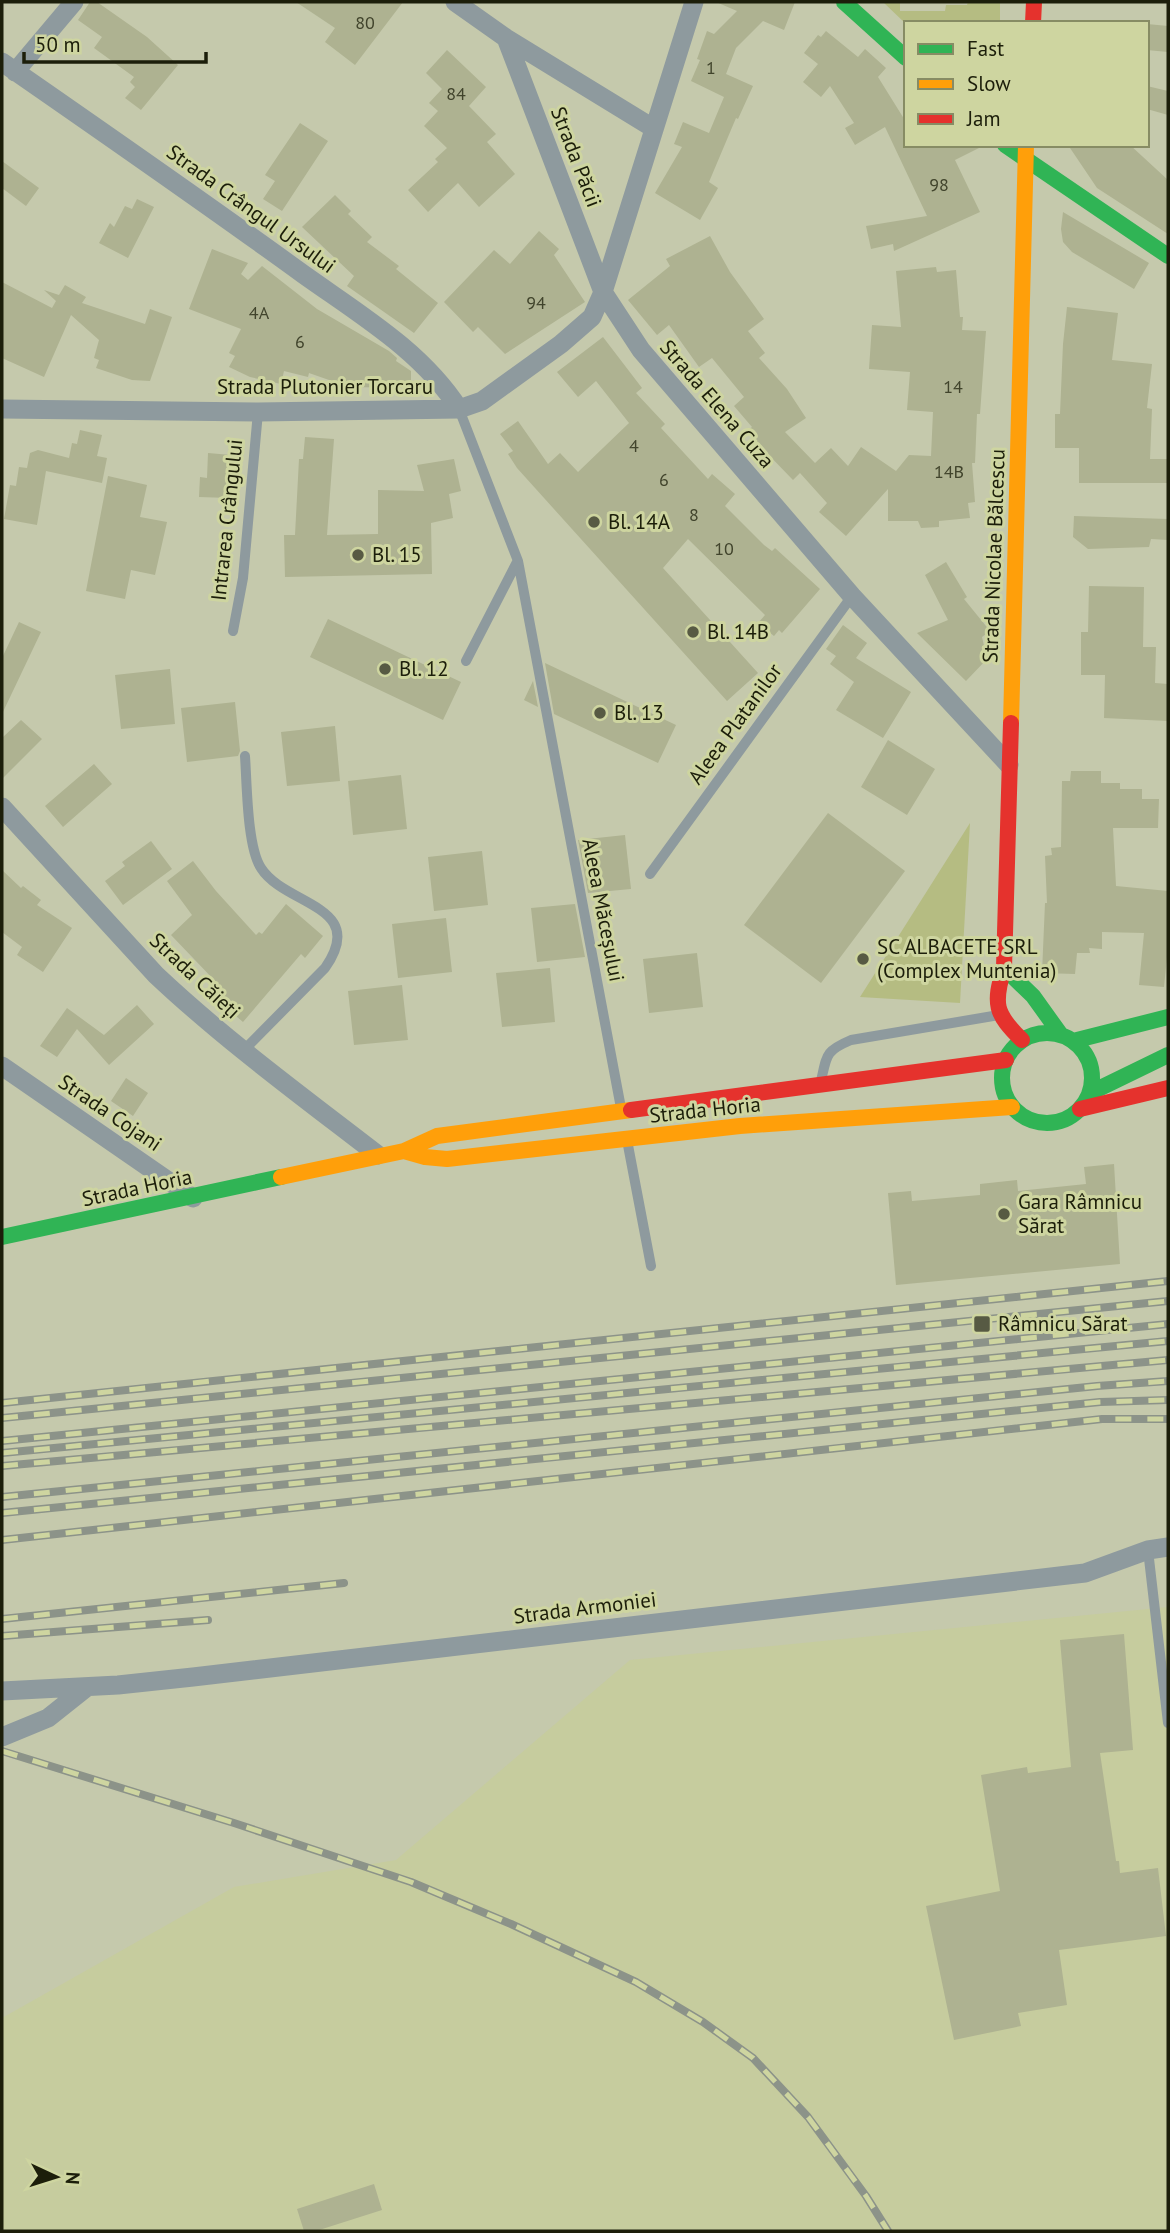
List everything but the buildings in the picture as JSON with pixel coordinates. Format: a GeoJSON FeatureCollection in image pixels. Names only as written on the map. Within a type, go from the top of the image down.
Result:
{"type":"FeatureCollection","features":[{"type":"Feature","properties":{"kind":"street"},"geometry":{"type":"LineString","coordinates":[[9,67],[74,2]]}},
{"type":"Feature","properties":{"kind":"street","name":"Strada Păcii"},"geometry":{"type":"LineString","coordinates":[[455,2],[506,38],[653,128]]}},
{"type":"Feature","properties":{"kind":"street"},"geometry":{"type":"LineString","coordinates":[[603,292],[694,2]]}},
{"type":"Feature","properties":{"kind":"street"},"geometry":{"type":"LineString","coordinates":[[844,2],[904,56]]}},
{"type":"Feature","properties":{"kind":"street"},"geometry":{"type":"LineString","coordinates":[[1033,21],[1034,2]]}},
{"type":"Feature","properties":{"kind":"street","name":"Strada Păcii"},"geometry":{"type":"LineString","coordinates":[[506,38],[603,292]]}},
{"type":"Feature","properties":{"kind":"street","name":"Strada Crângul Ursului"},"geometry":{"type":"LineString","coordinates":[[9,67],[229,220],[400,344],[444,385],[459,409]]}},
{"type":"Feature","properties":{"kind":"street"},"geometry":{"type":"LineString","coordinates":[[1026,153],[1168,256]]}},
{"type":"Feature","properties":{"kind":"street","name":"Strada Nicolae Bălcescu"},"geometry":{"type":"LineString","coordinates":[[999,1015],[996,1002],[1004,968],[1026,153]]}},
{"type":"Feature","properties":{"kind":"street","name":"Strada Plutonier Torcaru"},"geometry":{"type":"LineString","coordinates":[[2,409],[258,412],[459,409],[482,401],[561,344],[592,317],[603,292]]}},
{"type":"Feature","properties":{"kind":"street","name":"Strada Elena Cuza"},"geometry":{"type":"LineString","coordinates":[[603,292],[641,350],[852,596],[1009,765]]}},
{"type":"Feature","properties":{"kind":"street","name":"Strada Căieți"},"geometry":{"type":"LineString","coordinates":[[2,807],[156,975],[204,1019],[378,1156]]}},
{"type":"Feature","properties":{"kind":"street"},"geometry":{"type":"LineString","coordinates":[[1004,968],[1033,996],[1089,1061],[1092,1080],[1090,1093],[1080,1109]]}},
{"type":"Feature","properties":{"kind":"street"},"geometry":{"type":"LineString","coordinates":[[999,1015],[1022,1040]]}},
{"type":"Feature","properties":{"kind":"street"},"geometry":{"type":"LineString","coordinates":[[1168,1017],[1067,1038],[1041,1033],[1022,1040],[1006,1060],[1002,1084],[1012,1107],[1027,1119],[1046,1124],[1064,1120],[1080,1109],[1168,1088]]}},
{"type":"Feature","properties":{"kind":"street"},"geometry":{"type":"LineString","coordinates":[[1090,1093],[1168,1055]]}},
{"type":"Feature","properties":{"kind":"street","name":"Strada Horia"},"geometry":{"type":"LineString","coordinates":[[2,1237],[404,1151],[422,1140],[437,1136],[1006,1060]]}},
{"type":"Feature","properties":{"kind":"street","name":"Strada Cojani"},"geometry":{"type":"LineString","coordinates":[[2,1066],[193,1198]]}},
{"type":"Feature","properties":{"kind":"street","name":"Strada Horia"},"geometry":{"type":"LineString","coordinates":[[404,1151],[447,1159],[740,1126],[1012,1107]]}},
{"type":"Feature","properties":{"kind":"street","name":"Strada Armoniei"},"geometry":{"type":"LineString","coordinates":[[2,1691],[87,1687],[193,1677],[1085,1573],[1148,1550],[1168,1547]]}},
{"type":"Feature","properties":{"kind":"street"},"geometry":{"type":"LineString","coordinates":[[2,1737],[48,1718],[87,1687]]}},
{"type":"Feature","properties":{"kind":"lane","name":"Aleea Măceșului"},"geometry":{"type":"LineString","coordinates":[[459,409],[517,561],[622,1117]]}},
{"type":"Feature","properties":{"kind":"lane","name":"Intrarea Crângului"},"geometry":{"type":"LineString","coordinates":[[233,631],[243,578],[258,412]]}},
{"type":"Feature","properties":{"kind":"lane"},"geometry":{"type":"LineString","coordinates":[[467,661],[517,561]]}},
{"type":"Feature","properties":{"kind":"lane","name":"Aleea Platanilor"},"geometry":{"type":"LineString","coordinates":[[650,874],[852,596]]}},
{"type":"Feature","properties":{"kind":"lane"},"geometry":{"type":"LineString","coordinates":[[244,1050],[325,968],[334,955],[338,939],[337,926],[326,914],[270,879],[260,868],[253,849],[245,756]]}},
{"type":"Feature","properties":{"kind":"lane"},"geometry":{"type":"LineString","coordinates":[[820,1085],[827,1055],[833,1047],[850,1040],[999,1015]]}},
{"type":"Feature","properties":{"kind":"lane"},"geometry":{"type":"LineString","coordinates":[[625,1131],[651,1266]]}},
{"type":"Feature","properties":{"kind":"lane"},"geometry":{"type":"LineString","coordinates":[[1148,1550],[1168,1723]]}},
{"type":"Feature","properties":{"kind":"shaded area"},"geometry":{"type":"Polygon","coordinates":[[[883,2],[900,2],[900,11],[945,11],[946,5],[1000,2],[1000,21],[904,22],[883,2]]]}},
{"type":"Feature","properties":{"kind":"shaded area"},"geometry":{"type":"Polygon","coordinates":[[[970,823],[960,1003],[860,997],[970,823]]]}},
{"type":"Feature","properties":{"kind":"shaded area"},"geometry":{"type":"Polygon","coordinates":[[[1168,1607],[1168,2231],[2,2231],[2,2018],[234,1887],[396,1860],[630,1660],[1168,1607]]]}},
{"type":"Feature","properties":{"kind":"railway"},"geometry":{"type":"LineString","coordinates":[[2,1403],[1168,1281]]}},
{"type":"Feature","properties":{"kind":"railway"},"geometry":{"type":"LineString","coordinates":[[2,1418],[1168,1301]]}},
{"type":"Feature","properties":{"kind":"railway"},"geometry":{"type":"LineString","coordinates":[[2,1441],[1168,1324]]}},
{"type":"Feature","properties":{"kind":"railway"},"geometry":{"type":"LineString","coordinates":[[2,1453],[1168,1341]]}},
{"type":"Feature","properties":{"kind":"railway"},"geometry":{"type":"LineString","coordinates":[[2,1466],[1168,1360]]}},
{"type":"Feature","properties":{"kind":"railway"},"geometry":{"type":"LineString","coordinates":[[2,1497],[1168,1381]]}},
{"type":"Feature","properties":{"kind":"railway"},"geometry":{"type":"LineString","coordinates":[[2,1513],[1100,1402],[1168,1400]]}},
{"type":"Feature","properties":{"kind":"railway"},"geometry":{"type":"LineString","coordinates":[[2,1540],[1102,1419],[1168,1419]]}},
{"type":"Feature","properties":{"kind":"railway"},"geometry":{"type":"LineString","coordinates":[[2,1619],[344,1583]]}},
{"type":"Feature","properties":{"kind":"railway"},"geometry":{"type":"LineString","coordinates":[[2,1636],[208,1620]]}},
{"type":"Feature","properties":{"kind":"railway"},"geometry":{"type":"LineString","coordinates":[[2,1751],[234,1823],[411,1882],[511,1924],[636,1982],[703,2022],[753,2058],[808,2117],[888,2231]]}},
{"type":"Feature","properties":{"kind":"traffic: fast"},"geometry":{"type":"LineString","coordinates":[[844,2],[904,56]]}},
{"type":"Feature","properties":{"kind":"traffic: fast"},"geometry":{"type":"LineString","coordinates":[[1008,147],[1168,256]]}},
{"type":"Feature","properties":{"kind":"traffic: fast"},"geometry":{"type":"LineString","coordinates":[[1004,968],[1033,996],[1061,1035]]}},
{"type":"Feature","properties":{"kind":"traffic: fast"},"geometry":{"type":"LineString","coordinates":[[1073,1041],[1168,1017]]}},
{"type":"Feature","properties":{"kind":"traffic: fast"},"geometry":{"type":"LineString","coordinates":[[1047,1033],[1064,1036],[1079,1046],[1089,1061],[1092,1078],[1089,1095],[1079,1110],[1064,1120],[1047,1123],[1030,1120],[1015,1110],[1005,1095],[1002,1078],[1005,1061],[1015,1046],[1030,1036],[1047,1033]]}},
{"type":"Feature","properties":{"kind":"traffic: fast"},"geometry":{"type":"LineString","coordinates":[[1092,1092],[1168,1055]]}},
{"type":"Feature","properties":{"kind":"traffic: fast"},"geometry":{"type":"LineString","coordinates":[[2,1237],[281,1177]]}},
{"type":"Feature","properties":{"kind":"traffic: slow"},"geometry":{"type":"LineString","coordinates":[[1011,723],[1026,147]]}},
{"type":"Feature","properties":{"kind":"traffic: slow"},"geometry":{"type":"LineString","coordinates":[[404,1151],[447,1159],[740,1126],[1012,1107]]}},
{"type":"Feature","properties":{"kind":"traffic: slow"},"geometry":{"type":"LineString","coordinates":[[281,1177],[404,1151],[437,1136],[631,1110]]}},
{"type":"Feature","properties":{"kind":"traffic: jam"},"geometry":{"type":"LineString","coordinates":[[1033,21],[1034,2]]}},
{"type":"Feature","properties":{"kind":"traffic: jam"},"geometry":{"type":"LineString","coordinates":[[1011,723],[1004,968],[998,1000],[1006,1023],[1022,1040]]}},
{"type":"Feature","properties":{"kind":"traffic: jam"},"geometry":{"type":"LineString","coordinates":[[631,1110],[1006,1060]]}},
{"type":"Feature","properties":{"kind":"traffic: jam"},"geometry":{"type":"LineString","coordinates":[[1080,1109],[1168,1088]]}},
{"type":"Feature","properties":{"kind":"place","name":"Bl. 14A"},"geometry":{"type":"Point","coordinates":[594,522]}},
{"type":"Feature","properties":{"kind":"place","name":"Bl. 15"},"geometry":{"type":"Point","coordinates":[358,555]}},
{"type":"Feature","properties":{"kind":"place","name":"Bl. 14B"},"geometry":{"type":"Point","coordinates":[693,632]}},
{"type":"Feature","properties":{"kind":"place","name":"Bl. 12"},"geometry":{"type":"Point","coordinates":[385,669]}},
{"type":"Feature","properties":{"kind":"place","name":"Bl. 13"},"geometry":{"type":"Point","coordinates":[600,713]}},
{"type":"Feature","properties":{"kind":"place","name":"SC ALBACETE SRL (Complex Muntenia)"},"geometry":{"type":"Point","coordinates":[863,959]}},
{"type":"Feature","properties":{"kind":"place","name":"Gara Râmnicu Sărat"},"geometry":{"type":"Point","coordinates":[1004,1214]}},
{"type":"Feature","properties":{"kind":"place","name":"Râmnicu Sărat"},"geometry":{"type":"Point","coordinates":[982,1324]}}]}
